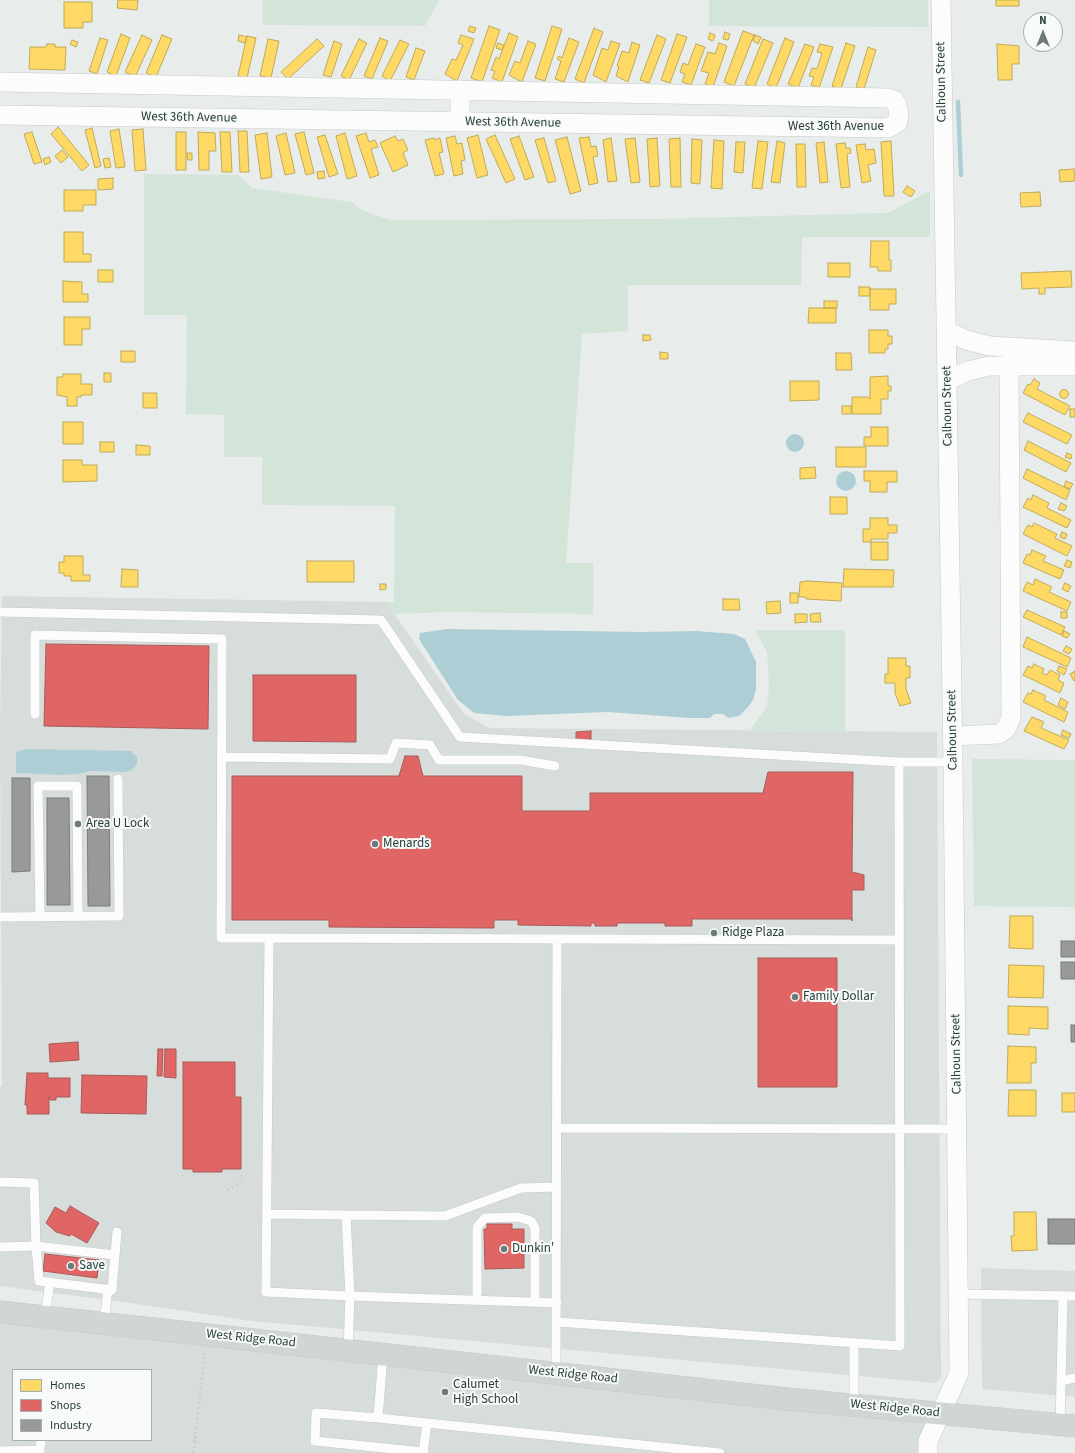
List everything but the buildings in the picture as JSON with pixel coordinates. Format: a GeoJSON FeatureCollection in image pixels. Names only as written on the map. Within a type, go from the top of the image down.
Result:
{"type":"FeatureCollection","features":[{"type":"Feature","properties":{"kind":"main road","name":"West Ridge Road"},"geometry":{"type":"LineString","coordinates":[[0,1312],[854,1405],[1068,1425]]}},
{"type":"Feature","properties":{"kind":"street","name":"Calhoun Street"},"geometry":{"type":"LineString","coordinates":[[928,1453],[928,1441],[959,1373],[958,1128],[953,736],[941,0]]}},
{"type":"Feature","properties":{"kind":"street","name":"West 36th Avenue"},"geometry":{"type":"LineString","coordinates":[[0,82],[888,98],[894,100],[899,116],[898,122],[888,128],[0,116]]}},
{"type":"Feature","properties":{"kind":"street"},"geometry":{"type":"LineString","coordinates":[[460,90],[460,122]]}},
{"type":"Feature","properties":{"kind":"street"},"geometry":{"type":"LineString","coordinates":[[947,331],[966,340],[990,346],[1075,351]]}},
{"type":"Feature","properties":{"kind":"street"},"geometry":{"type":"LineString","coordinates":[[948,380],[982,367],[1009,365],[1075,366]]}},
{"type":"Feature","properties":{"kind":"street"},"geometry":{"type":"LineString","coordinates":[[953,736],[994,735],[1006,729],[1009,724],[1011,712],[1009,365]]}},
{"type":"Feature","properties":{"kind":"lane"},"geometry":{"type":"LineString","coordinates":[[0,612],[381,620],[460,737],[899,762],[953,762]]}},
{"type":"Feature","properties":{"kind":"lane"},"geometry":{"type":"LineString","coordinates":[[35,714],[35,635],[222,639],[221,938],[899,940]]}},
{"type":"Feature","properties":{"kind":"lane"},"geometry":{"type":"LineString","coordinates":[[222,757],[390,759],[396,743],[430,745],[439,760],[521,760],[555,766]]}},
{"type":"Feature","properties":{"kind":"lane"},"geometry":{"type":"LineString","coordinates":[[557,1322],[900,1346],[899,762]]}},
{"type":"Feature","properties":{"kind":"lane"},"geometry":{"type":"LineString","coordinates":[[0,916],[119,916],[118,779]]}},
{"type":"Feature","properties":{"kind":"lane"},"geometry":{"type":"LineString","coordinates":[[40,916],[38,786],[77,786],[78,916]]}},
{"type":"Feature","properties":{"kind":"lane"},"geometry":{"type":"LineString","coordinates":[[268,938],[266,1292],[557,1303]]}},
{"type":"Feature","properties":{"kind":"lane"},"geometry":{"type":"LineString","coordinates":[[556,1373],[557,939]]}},
{"type":"Feature","properties":{"kind":"lane"},"geometry":{"type":"LineString","coordinates":[[557,1128],[958,1128]]}},
{"type":"Feature","properties":{"kind":"lane"},"geometry":{"type":"LineString","coordinates":[[0,1182],[34,1183],[38,1281],[112,1290],[117,1232]]}},
{"type":"Feature","properties":{"kind":"lane"},"geometry":{"type":"LineString","coordinates":[[267,1214],[445,1216],[521,1188],[557,1187]]}},
{"type":"Feature","properties":{"kind":"lane"},"geometry":{"type":"LineString","coordinates":[[346,1215],[350,1296],[348,1350]]}},
{"type":"Feature","properties":{"kind":"lane"},"geometry":{"type":"LineString","coordinates":[[477,1300],[477,1227],[485,1218],[518,1217],[531,1221],[534,1228],[535,1302]]}},
{"type":"Feature","properties":{"kind":"lane"},"geometry":{"type":"LineString","coordinates":[[0,1247],[36,1246],[62,1253],[82,1255],[115,1255]]}},
{"type":"Feature","properties":{"kind":"lane"},"geometry":{"type":"LineString","coordinates":[[45,1316],[54,1282],[59,1273]]}},
{"type":"Feature","properties":{"kind":"lane"},"geometry":{"type":"LineString","coordinates":[[79,1286],[80,1276]]}},
{"type":"Feature","properties":{"kind":"lane"},"geometry":{"type":"LineString","coordinates":[[104,1323],[108,1289]]}},
{"type":"Feature","properties":{"kind":"lane"},"geometry":{"type":"LineString","coordinates":[[959,1294],[1075,1296]]}},
{"type":"Feature","properties":{"kind":"lane"},"geometry":{"type":"LineString","coordinates":[[1063,1296],[1061,1381],[1068,1425]]}},
{"type":"Feature","properties":{"kind":"lane"},"geometry":{"type":"LineString","coordinates":[[854,1343],[854,1405]]}},
{"type":"Feature","properties":{"kind":"lane"},"geometry":{"type":"LineString","coordinates":[[378,1418],[383,1354]]}},
{"type":"Feature","properties":{"kind":"lane"},"geometry":{"type":"LineString","coordinates":[[1061,1381],[1075,1378]]}},
{"type":"Feature","properties":{"kind":"lane"},"geometry":{"type":"LineString","coordinates":[[427,1423],[424,1453],[315,1441],[316,1413],[378,1418],[427,1423],[720,1453]]}},
{"type":"Feature","properties":{"kind":"lane"},"geometry":{"type":"LineString","coordinates":[[0,1451],[40,1450],[41,1441]]}},
{"type":"Feature","properties":{"kind":"path"},"geometry":{"type":"LineString","coordinates":[[227,1190],[240,1182]]}},
{"type":"Feature","properties":{"kind":"path"},"geometry":{"type":"LineString","coordinates":[[194,1453],[193,1440],[195,1436],[207,1334]]}},
{"type":"Feature","properties":{"kind":"shaded area"},"geometry":{"type":"Polygon","coordinates":[[[2,596],[386,602],[464,714],[492,728],[937,732],[941,1378],[935,1383],[252,1321],[0,1286],[0,1087],[2,1086],[0,732],[2,596]]]}},
{"type":"Feature","properties":{"kind":"shaded area"},"geometry":{"type":"Polygon","coordinates":[[[981,1268],[1075,1271],[1075,1397],[982,1389],[981,1268]]]}},
{"type":"Feature","properties":{"kind":"shaded area","name":"Calumet High School"},"geometry":{"type":"Polygon","coordinates":[[[0,1312],[941,1414],[928,1453],[0,1453],[0,1312]]]}},
{"type":"Feature","properties":{"kind":"green space"},"geometry":{"type":"Polygon","coordinates":[[[263,0],[439,0],[425,26],[263,25],[263,0]]]}},
{"type":"Feature","properties":{"kind":"green space"},"geometry":{"type":"Polygon","coordinates":[[[709,0],[928,0],[928,27],[709,26],[709,0]]]}},
{"type":"Feature","properties":{"kind":"green space"},"geometry":{"type":"Polygon","coordinates":[[[144,174],[238,175],[252,188],[351,202],[364,211],[390,220],[658,219],[884,213],[890,212],[930,191],[930,237],[802,237],[801,285],[628,285],[628,331],[582,334],[566,563],[593,563],[593,614],[448,612],[394,614],[386,602],[394,602],[395,506],[262,505],[262,457],[224,457],[224,415],[186,414],[187,315],[144,315],[144,174]]]}},
{"type":"Feature","properties":{"kind":"green space"},"geometry":{"type":"Polygon","coordinates":[[[755,630],[845,630],[845,731],[750,730],[767,707],[769,685],[767,652],[755,630]]]}},
{"type":"Feature","properties":{"kind":"green space"},"geometry":{"type":"Polygon","coordinates":[[[972,759],[1075,760],[1075,907],[974,906],[972,759]]]}},
{"type":"Feature","properties":{"kind":"water"},"geometry":{"type":"Polygon","coordinates":[[[795,434],[801,437],[804,443],[801,449],[795,452],[789,449],[786,443],[789,437],[795,434]]]}},
{"type":"Feature","properties":{"kind":"water"},"geometry":{"type":"Polygon","coordinates":[[[846,471],[853,474],[856,481],[853,488],[846,491],[839,488],[836,481],[839,474],[846,471]]]}},
{"type":"Feature","properties":{"kind":"water"},"geometry":{"type":"Polygon","coordinates":[[[447,629],[642,632],[696,631],[734,634],[745,639],[756,662],[756,690],[753,700],[739,716],[728,718],[723,714],[714,714],[710,718],[690,718],[608,712],[506,716],[474,713],[458,700],[419,639],[420,633],[447,629]]]}},
{"type":"Feature","properties":{"kind":"water"},"geometry":{"type":"Polygon","coordinates":[[[26,749],[132,751],[133,755],[137,756],[137,764],[132,770],[124,772],[89,771],[84,773],[63,775],[16,773],[16,752],[26,749]]]}},
{"type":"Feature","properties":{"kind":"waterway"},"geometry":{"type":"LineString","coordinates":[[958,102],[961,175]]}},
{"type":"Feature","properties":{"kind":"place","name":"Area U Lock"},"geometry":{"type":"Point","coordinates":[78,824]}},
{"type":"Feature","properties":{"kind":"place","name":"Menards"},"geometry":{"type":"Point","coordinates":[375,844]}},
{"type":"Feature","properties":{"kind":"place","name":"Ridge Plaza"},"geometry":{"type":"Point","coordinates":[714,933]}},
{"type":"Feature","properties":{"kind":"place","name":"Family Dollar"},"geometry":{"type":"Point","coordinates":[795,997]}},
{"type":"Feature","properties":{"kind":"place","name":"Dunkin'"},"geometry":{"type":"Point","coordinates":[504,1249]}},
{"type":"Feature","properties":{"kind":"place","name":"Save"},"geometry":{"type":"Point","coordinates":[71,1266]}},
{"type":"Feature","properties":{"kind":"place","name":"Calumet High School"},"geometry":{"type":"Point","coordinates":[445,1392]}}]}
